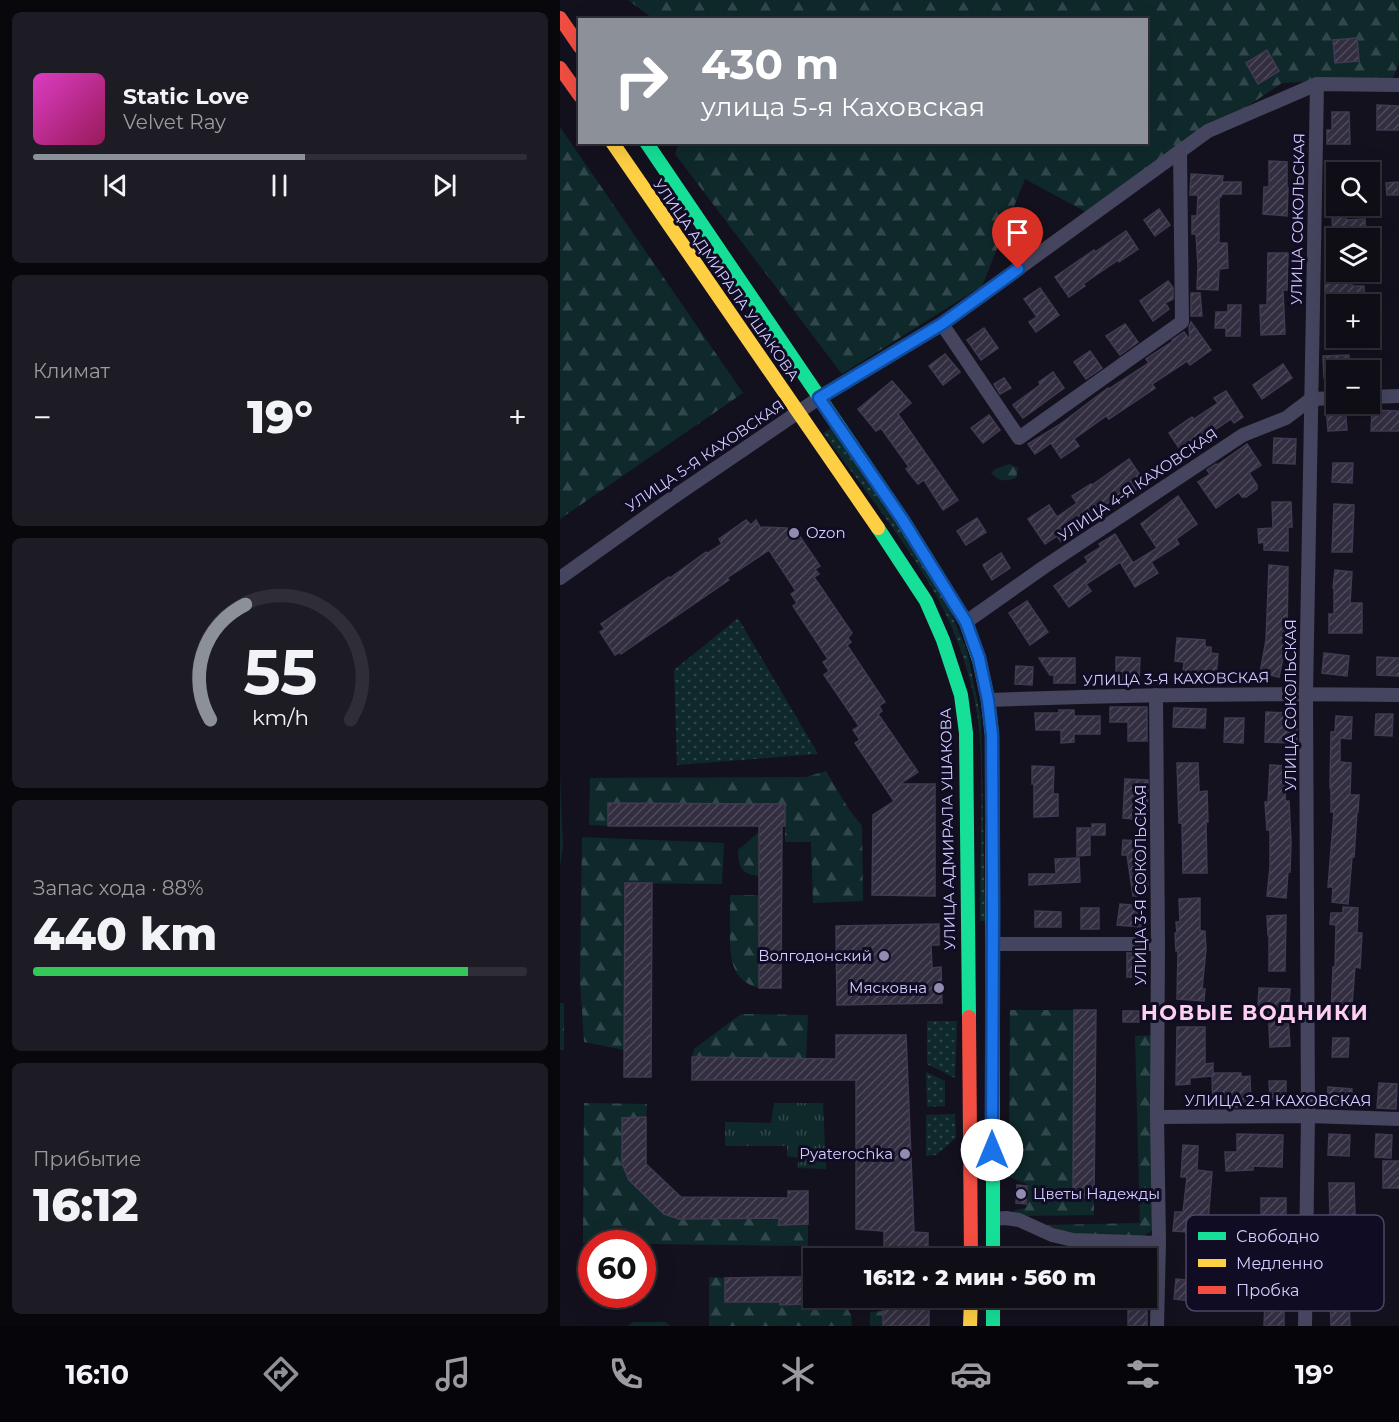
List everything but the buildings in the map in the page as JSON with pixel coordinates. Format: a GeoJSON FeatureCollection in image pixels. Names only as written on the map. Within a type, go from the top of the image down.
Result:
{"type":"FeatureCollection","features":[{"type":"Feature","properties":{"kind":"main road"},"geometry":{"type":"LineString","coordinates":[[560,18],[578,44]]}},
{"type":"Feature","properties":{"kind":"main road"},"geometry":{"type":"LineString","coordinates":[[560,68],[578,93]]}},
{"type":"Feature","properties":{"kind":"main road","name":"УЛИЦА АДМИРАЛА УШАКОВА"},"geometry":{"type":"LineString","coordinates":[[613,144],[926,601],[943,640],[961,695],[966,733],[971,1248]]}},
{"type":"Feature","properties":{"kind":"main road","name":"УЛИЦА АДМИРАЛА УШАКОВА"},"geometry":{"type":"LineString","coordinates":[[647,144],[902,519],[966,622],[979,658],[988,700],[992,735],[993,1248]]}},
{"type":"Feature","properties":{"kind":"main road"},"geometry":{"type":"LineString","coordinates":[[968,981],[992,981]]}},
{"type":"Feature","properties":{"kind":"main road"},"geometry":{"type":"LineString","coordinates":[[970,1326],[971,1308]]}},
{"type":"Feature","properties":{"kind":"main road"},"geometry":{"type":"LineString","coordinates":[[993,1308],[993,1326]]}},
{"type":"Feature","properties":{"kind":"street","name":"УЛИЦА 5-Я КАХОВСКАЯ"},"geometry":{"type":"LineString","coordinates":[[560,578],[819,398],[942,324],[1208,131],[1317,84],[1400,85]]}},
{"type":"Feature","properties":{"kind":"street","name":"УЛИЦА СОКОЛЬСКАЯ"},"geometry":{"type":"LineString","coordinates":[[1306,1215],[1308,1116],[1306,693],[1317,84]]}},
{"type":"Feature","properties":{"kind":"street"},"geometry":{"type":"LineString","coordinates":[[942,324],[1019,438],[1182,322],[1180,151]]}},
{"type":"Feature","properties":{"kind":"street"},"geometry":{"type":"LineString","coordinates":[[1380,397],[1400,396]]}},
{"type":"Feature","properties":{"kind":"street"},"geometry":{"type":"LineString","coordinates":[[1311,399],[1326,398]]}},
{"type":"Feature","properties":{"kind":"street","name":"УЛИЦА 4-Я КАХОВСКАЯ"},"geometry":{"type":"LineString","coordinates":[[966,622],[1044,567],[1243,435],[1286,418],[1311,399]]}},
{"type":"Feature","properties":{"kind":"street","name":"УЛИЦА 3-Я КАХОВСКАЯ"},"geometry":{"type":"LineString","coordinates":[[988,700],[1306,693],[1400,695]]}},
{"type":"Feature","properties":{"kind":"street","name":"УЛИЦА 3-Я СОКОЛЬСКАЯ"},"geometry":{"type":"LineString","coordinates":[[1156,695],[1159,1243],[1157,1326]]}},
{"type":"Feature","properties":{"kind":"street"},"geometry":{"type":"LineString","coordinates":[[993,944],[1158,944]]}},
{"type":"Feature","properties":{"kind":"street","name":"УЛИЦА 2-Я КАХОВСКАЯ"},"geometry":{"type":"LineString","coordinates":[[1157,1117],[1308,1116],[1400,1119]]}},
{"type":"Feature","properties":{"kind":"street"},"geometry":{"type":"LineString","coordinates":[[993,1219],[1019,1220],[1073,1240],[1159,1243]]}},
{"type":"Feature","properties":{"kind":"street","name":"УЛИЦА СОКОЛЬСКАЯ"},"geometry":{"type":"LineString","coordinates":[[1304,1311],[1304,1326]]}},
{"type":"Feature","properties":{"kind":"green space"},"geometry":{"type":"Polygon","coordinates":[[[628,0],[1399,0],[1399,63],[1393,78],[1282,83],[1088,213],[1025,179],[982,286],[842,374],[675,154],[679,144],[1148,144],[1148,18],[652,18],[628,0]]]}},
{"type":"Feature","properties":{"kind":"green space"},"geometry":{"type":"Polygon","coordinates":[[[560,127],[743,393],[560,519],[560,127]]]}},
{"type":"Feature","properties":{"kind":"green space"},"geometry":{"type":"Polygon","coordinates":[[[831,428],[943,594],[967,651],[981,718],[985,921],[980,921],[981,753],[975,704],[963,658],[945,613],[925,577],[898,535],[823,433],[831,428]]]}},
{"type":"Feature","properties":{"kind":"green space"},"geometry":{"type":"Polygon","coordinates":[[[1009,464],[1018,468],[1016,478],[1002,480],[991,473],[995,469],[1009,464]]]}},
{"type":"Feature","properties":{"kind":"green space"},"geometry":{"type":"Polygon","coordinates":[[[738,618],[818,754],[677,765],[674,670],[738,618]]]}},
{"type":"Feature","properties":{"kind":"green space"},"geometry":{"type":"Polygon","coordinates":[[[826,771],[848,808],[862,826],[863,901],[813,903],[811,842],[785,842],[785,804],[609,803],[608,826],[589,825],[590,778],[806,777],[826,771]]]}},
{"type":"Feature","properties":{"kind":"green space"},"geometry":{"type":"Polygon","coordinates":[[[560,777],[563,846],[560,867],[560,777]]]}},
{"type":"Feature","properties":{"kind":"green space"},"geometry":{"type":"Polygon","coordinates":[[[759,832],[759,876],[742,869],[738,850],[759,832]]]}},
{"type":"Feature","properties":{"kind":"green space"},"geometry":{"type":"Polygon","coordinates":[[[582,837],[724,843],[722,884],[625,883],[624,1050],[584,1042],[580,981],[582,837]]]}},
{"type":"Feature","properties":{"kind":"green space"},"geometry":{"type":"Polygon","coordinates":[[[730,895],[759,895],[759,988],[742,979],[733,965],[730,948],[730,895]]]}},
{"type":"Feature","properties":{"kind":"green space"},"geometry":{"type":"Polygon","coordinates":[[[560,1003],[564,1003],[564,1050],[560,1050],[560,1003]]]}},
{"type":"Feature","properties":{"kind":"green space"},"geometry":{"type":"Polygon","coordinates":[[[1010,1010],[1074,1010],[1073,1197],[1094,1198],[1094,1215],[1010,1216],[1015,1210],[1026,1208],[1027,1184],[1009,1177],[1010,1010]]]}},
{"type":"Feature","properties":{"kind":"green space"},"geometry":{"type":"Polygon","coordinates":[[[741,1014],[808,1015],[806,1059],[692,1057],[694,1049],[741,1014]]]}},
{"type":"Feature","properties":{"kind":"green space"},"geometry":{"type":"Polygon","coordinates":[[[927,1021],[957,1021],[955,1078],[927,1064],[927,1021]]]}},
{"type":"Feature","properties":{"kind":"green space"},"geometry":{"type":"Polygon","coordinates":[[[1152,1035],[1154,1226],[1150,1232],[1140,1238],[1068,1234],[1046,1225],[1140,1223],[1135,1036],[1152,1035]]]}},
{"type":"Feature","properties":{"kind":"green space"},"geometry":{"type":"Polygon","coordinates":[[[926,1072],[945,1081],[945,1106],[927,1107],[926,1072]]]}},
{"type":"Feature","properties":{"kind":"green space"},"geometry":{"type":"Polygon","coordinates":[[[584,1103],[647,1104],[646,1117],[622,1118],[622,1163],[679,1219],[779,1218],[779,1225],[808,1224],[808,1246],[656,1244],[656,1230],[583,1230],[584,1103]]]}},
{"type":"Feature","properties":{"kind":"green space"},"geometry":{"type":"Polygon","coordinates":[[[774,1103],[823,1103],[826,1169],[797,1168],[799,1158],[787,1156],[787,1146],[725,1146],[725,1122],[771,1123],[774,1103]]]}},
{"type":"Feature","properties":{"kind":"green space"},"geometry":{"type":"Polygon","coordinates":[[[955,1114],[956,1138],[936,1155],[926,1156],[926,1115],[955,1114]]]}},
{"type":"Feature","properties":{"kind":"green space"},"geometry":{"type":"Polygon","coordinates":[[[709,1277],[725,1278],[725,1302],[771,1302],[772,1277],[781,1277],[781,1305],[803,1304],[803,1308],[847,1308],[851,1315],[852,1326],[709,1326],[709,1277]]]}},
{"type":"Feature","properties":{"kind":"green space"},"geometry":{"type":"Polygon","coordinates":[[[883,1311],[883,1326],[870,1326],[870,1312],[883,1311]]]}},
{"type":"Feature","properties":{"kind":"green space"},"geometry":{"type":"Polygon","coordinates":[[[633,1322],[665,1322],[670,1326],[627,1326],[633,1322]]]}},
{"type":"Feature","properties":{"kind":"traffic: fast"},"geometry":{"type":"LineString","coordinates":[[647,144],[902,519],[966,622],[980,663]]}},
{"type":"Feature","properties":{"kind":"traffic: fast"},"geometry":{"type":"LineString","coordinates":[[878,528],[926,601],[943,640],[961,695],[966,733],[969,1017]]}},
{"type":"Feature","properties":{"kind":"traffic: fast"},"geometry":{"type":"LineString","coordinates":[[993,1043],[993,1248]]}},
{"type":"Feature","properties":{"kind":"traffic: fast"},"geometry":{"type":"LineString","coordinates":[[993,1308],[993,1326]]}},
{"type":"Feature","properties":{"kind":"traffic: slow"},"geometry":{"type":"LineString","coordinates":[[613,144],[878,528]]}},
{"type":"Feature","properties":{"kind":"traffic: slow"},"geometry":{"type":"LineString","coordinates":[[980,663],[988,700],[992,735],[993,1043]]}},
{"type":"Feature","properties":{"kind":"traffic: slow"},"geometry":{"type":"LineString","coordinates":[[970,1326],[971,1308]]}},
{"type":"Feature","properties":{"kind":"traffic: jam"},"geometry":{"type":"LineString","coordinates":[[560,18],[578,44]]}},
{"type":"Feature","properties":{"kind":"traffic: jam"},"geometry":{"type":"LineString","coordinates":[[560,68],[578,93]]}},
{"type":"Feature","properties":{"kind":"traffic: jam"},"geometry":{"type":"LineString","coordinates":[[969,1017],[971,1248]]}},
{"type":"Feature","properties":{"kind":"place","name":"Ozon"},"geometry":{"type":"Point","coordinates":[794,533]}},
{"type":"Feature","properties":{"kind":"place","name":"Волгодонский"},"geometry":{"type":"Point","coordinates":[884,956]}},
{"type":"Feature","properties":{"kind":"place","name":"Мясковна"},"geometry":{"type":"Point","coordinates":[939,988]}},
{"type":"Feature","properties":{"kind":"place","name":"Pyaterochka"},"geometry":{"type":"Point","coordinates":[905,1154]}},
{"type":"Feature","properties":{"kind":"place","name":"Цветы Надежды"},"geometry":{"type":"Point","coordinates":[1021,1194]}},
{"type":"Feature","properties":{"kind":"district","name":"НОВЫЕ ВОДНИКИ"},"geometry":{"type":"Point","coordinates":[1255,1013]}},
{"type":"Feature","properties":{"kind":"route"},"geometry":{"type":"LineString","coordinates":[[992,1150],[992,735],[988,700],[979,658],[966,622],[902,519],[819,398],[942,324],[1018,269]]}}]}
